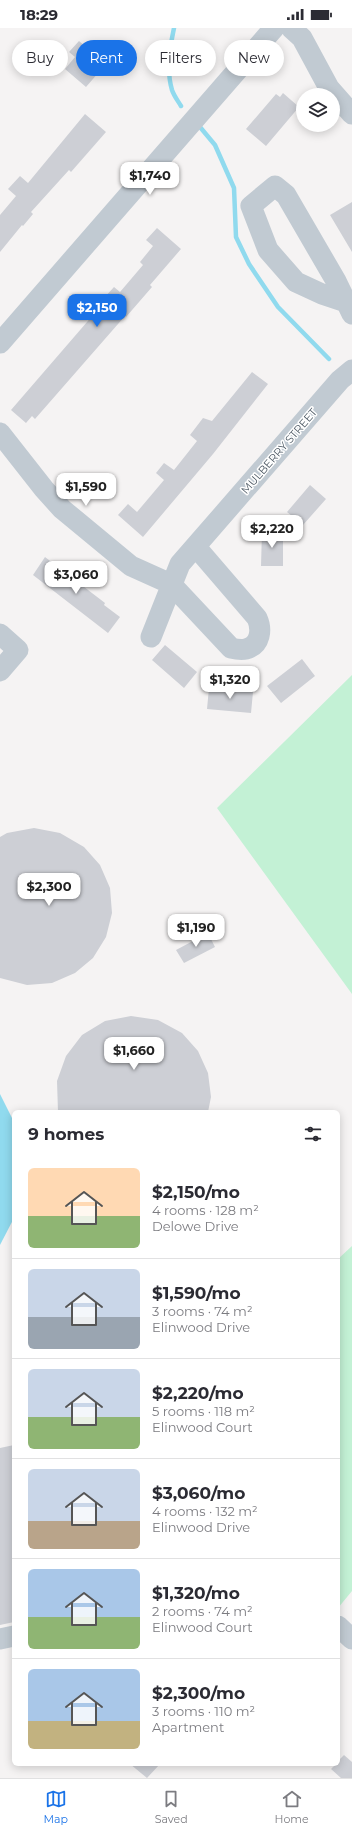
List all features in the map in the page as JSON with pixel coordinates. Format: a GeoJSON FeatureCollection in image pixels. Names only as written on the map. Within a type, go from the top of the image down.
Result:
{"type":"FeatureCollection","features":[{"type":"Feature","properties":{"kind":"street"},"geometry":{"type":"LineString","coordinates":[[0,344],[274,28]]}},
{"type":"Feature","properties":{"kind":"street"},"geometry":{"type":"LineString","coordinates":[[301,31],[329,88],[352,114]]}},
{"type":"Feature","properties":{"kind":"street"},"geometry":{"type":"LineString","coordinates":[[275,186],[286,195],[336,281],[349,308],[296,282],[268,250],[251,206],[275,186]]}},
{"type":"Feature","properties":{"kind":"street","name":"MULBERRY STREET"},"geometry":{"type":"LineString","coordinates":[[151,637],[180,564],[340,380],[352,370]]}},
{"type":"Feature","properties":{"kind":"street"},"geometry":{"type":"LineString","coordinates":[[0,433],[44,489],[62,509],[131,566],[171,584],[231,648],[246,649],[255,644],[260,637],[260,625],[257,618],[196,547]]}},
{"type":"Feature","properties":{"kind":"street"},"geometry":{"type":"LineString","coordinates":[[0,634],[18,650],[0,671]]}},
{"type":"Feature","properties":{"kind":"street"},"geometry":{"type":"LineString","coordinates":[[340,1628],[352,1639]]}},
{"type":"Feature","properties":{"kind":"street"},"geometry":{"type":"LineString","coordinates":[[0,1639],[12,1636]]}},
{"type":"Feature","properties":{"kind":"green space"},"geometry":{"type":"Polygon","coordinates":[[[352,675],[352,994],[217,808],[352,675]]]}},
{"type":"Feature","properties":{"kind":"green space"},"geometry":{"type":"Polygon","coordinates":[[[352,1246],[352,1591],[340,1606],[340,1257],[352,1246]]]}},
{"type":"Feature","properties":{"kind":"water"},"geometry":{"type":"Polygon","coordinates":[[[0,1094],[12,1118],[12,1222],[0,1245],[0,1094]]]}},
{"type":"Feature","properties":{"kind":"building"},"geometry":{"type":"Polygon","coordinates":[[[76,44],[76,76],[96,76],[86,87],[68,72],[68,65],[75,57],[69,52],[76,44]]]}},
{"type":"Feature","properties":{"kind":"building"},"geometry":{"type":"Polygon","coordinates":[[[283,93],[296,104],[296,111],[266,146],[246,129],[276,94],[280,97],[283,93]]]}},
{"type":"Feature","properties":{"kind":"building"},"geometry":{"type":"Polygon","coordinates":[[[85,114],[106,132],[71,172],[69,170],[31,212],[33,214],[0,252],[0,215],[16,196],[8,189],[20,176],[28,183],[85,114]]]}},
{"type":"Feature","properties":{"kind":"building"},"geometry":{"type":"Polygon","coordinates":[[[352,202],[352,252],[330,215],[352,202]]]}},
{"type":"Feature","properties":{"kind":"building"},"geometry":{"type":"Polygon","coordinates":[[[157,228],[181,249],[150,285],[152,287],[126,317],[125,316],[35,419],[32,416],[26,423],[11,410],[106,300],[104,298],[114,287],[120,292],[143,265],[140,262],[153,246],[146,240],[157,228]]]}},
{"type":"Feature","properties":{"kind":"building"},"geometry":{"type":"Polygon","coordinates":[[[252,372],[268,384],[213,454],[143,537],[118,515],[128,504],[137,512],[164,480],[156,473],[164,463],[174,470],[197,441],[190,435],[203,418],[212,421],[252,372]]]}},
{"type":"Feature","properties":{"kind":"building"},"geometry":{"type":"Polygon","coordinates":[[[310,485],[326,499],[303,525],[287,512],[310,485]]]}},
{"type":"Feature","properties":{"kind":"building"},"geometry":{"type":"Polygon","coordinates":[[[262,531],[283,531],[283,566],[261,566],[262,531]]]}},
{"type":"Feature","properties":{"kind":"building"},"geometry":{"type":"Polygon","coordinates":[[[45,557],[105,603],[104,605],[120,617],[108,633],[33,575],[45,557]]]}},
{"type":"Feature","properties":{"kind":"building"},"geometry":{"type":"Polygon","coordinates":[[[165,645],[197,672],[184,688],[152,660],[165,645]]]}},
{"type":"Feature","properties":{"kind":"building"},"geometry":{"type":"Polygon","coordinates":[[[302,659],[315,676],[281,703],[267,686],[302,659]]]}},
{"type":"Feature","properties":{"kind":"building"},"geometry":{"type":"Polygon","coordinates":[[[209,688],[253,692],[251,713],[207,709],[209,688]]]}},
{"type":"Feature","properties":{"kind":"building"},"geometry":{"type":"Polygon","coordinates":[[[34,828],[60,833],[84,847],[100,865],[110,888],[112,913],[106,937],[93,958],[75,973],[52,983],[27,985],[0,978],[0,837],[7,833],[34,828]]]}},
{"type":"Feature","properties":{"kind":"building"},"geometry":{"type":"Polygon","coordinates":[[[208,933],[215,947],[184,963],[176,950],[208,933]]]}},
{"type":"Feature","properties":{"kind":"building"},"geometry":{"type":"Polygon","coordinates":[[[131,1016],[158,1020],[182,1033],[198,1051],[208,1073],[211,1097],[208,1110],[58,1110],[57,1081],[66,1056],[82,1035],[105,1021],[131,1016]]]}},
{"type":"Feature","properties":{"kind":"building"},"geometry":{"type":"Polygon","coordinates":[[[12,1445],[12,1622],[0,1625],[0,1448],[12,1445]]]}},
{"type":"Feature","properties":{"kind":"building"},"geometry":{"type":"Polygon","coordinates":[[[344,1755],[352,1762],[352,1778],[341,1778],[331,1769],[334,1766],[340,1766],[340,1759],[344,1755]]]}},
{"type":"Feature","properties":{"kind":"building"},"geometry":{"type":"Polygon","coordinates":[[[132,1766],[158,1766],[147,1778],[132,1766]]]}},
{"type":"Feature","properties":{"kind":"waterway"},"geometry":{"type":"LineString","coordinates":[[174,28],[170,51],[169,75],[172,90],[181,106]]}},
{"type":"Feature","properties":{"kind":"waterway"},"geometry":{"type":"LineString","coordinates":[[200,127],[215,145],[234,188],[236,237],[249,264],[278,307],[329,359]]}}]}
